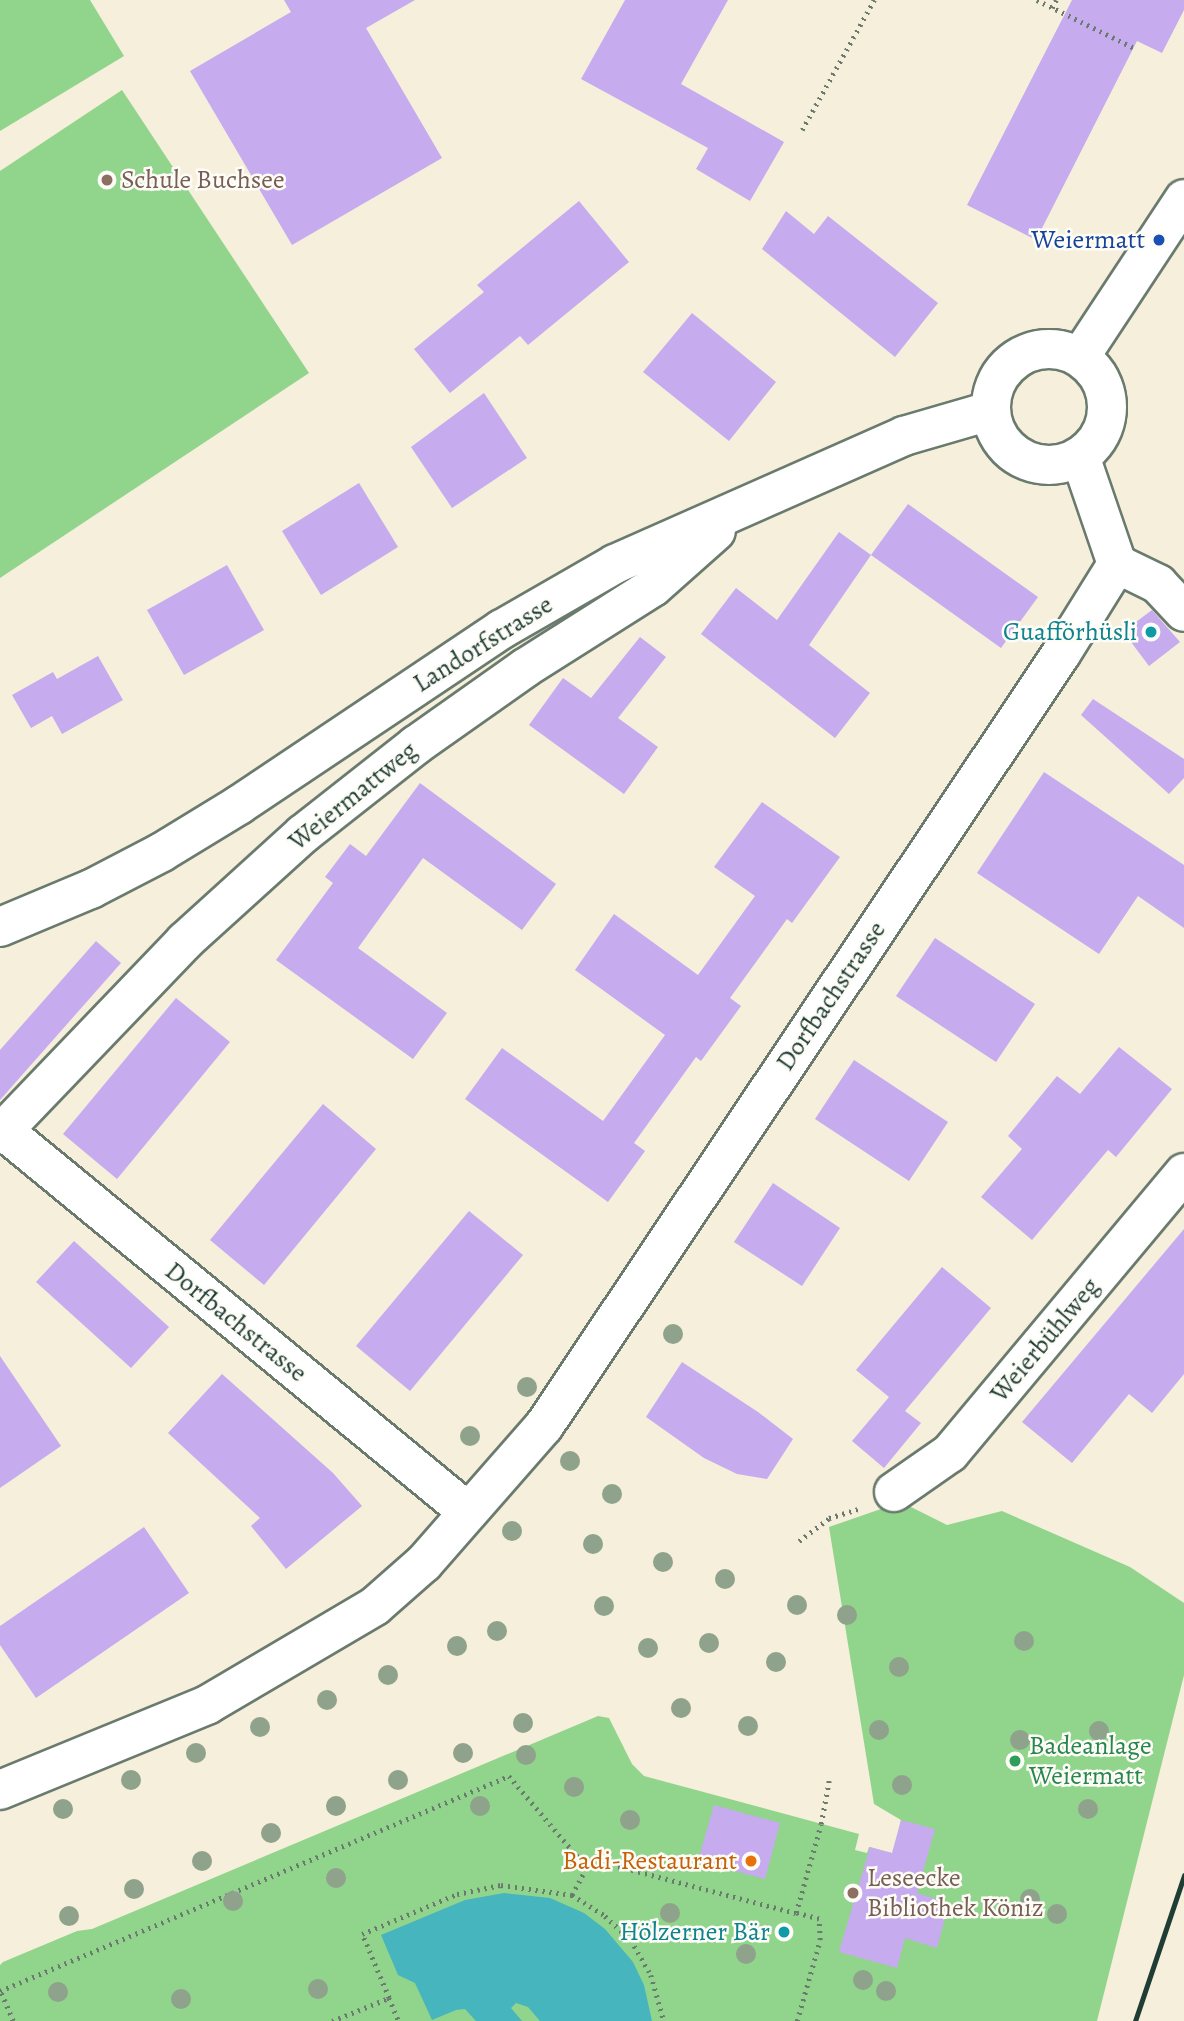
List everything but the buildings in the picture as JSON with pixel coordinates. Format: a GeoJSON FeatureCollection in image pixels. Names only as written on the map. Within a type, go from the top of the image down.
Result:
{"type":"FeatureCollection","features":[{"type":"Feature","properties":{"kind":"street"},"geometry":{"type":"LineString","coordinates":[[1080,357],[1184,199]]}},
{"type":"Feature","properties":{"kind":"street"},"geometry":{"type":"LineString","coordinates":[[1045,348],[1063,350],[1080,357],[1095,370],[1104,387],[1108,407],[1104,426],[1095,444],[1064,464],[1047,466],[1030,463],[1015,455],[1002,443],[994,428],[990,411],[995,384],[1011,362],[1027,352],[1045,348]]}},
{"type":"Feature","properties":{"kind":"street","name":"Landorfstrasse"},"geometry":{"type":"LineString","coordinates":[[0,928],[92,889],[162,852],[239,805],[502,629],[614,564],[925,428],[990,411]]}},
{"type":"Feature","properties":{"kind":"street"},"geometry":{"type":"LineString","coordinates":[[1080,456],[1117,564],[1158,584],[1184,612]]}},
{"type":"Feature","properties":{"kind":"street","name":"Weiermattweg"},"geometry":{"type":"LineString","coordinates":[[2,1133],[185,941],[303,834],[416,745],[525,668],[653,587],[746,504]]}},
{"type":"Feature","properties":{"kind":"street","name":"Dorfbachstrasse"},"geometry":{"type":"LineString","coordinates":[[0,1790],[207,1705],[375,1606],[424,1563],[544,1426],[1045,677],[1117,564]]}},
{"type":"Feature","properties":{"kind":"street","name":"Dorfbachstrasse"},"geometry":{"type":"LineString","coordinates":[[2,1133],[468,1512]]}},
{"type":"Feature","properties":{"kind":"street","name":"Weierbühlweg"},"geometry":{"type":"LineString","coordinates":[[894,1493],[950,1453],[1184,1173]]}},
{"type":"Feature","properties":{"kind":"path"},"geometry":{"type":"LineString","coordinates":[[802,130],[874,0]]}},
{"type":"Feature","properties":{"kind":"path"},"geometry":{"type":"LineString","coordinates":[[1037,0],[1134,48]]}},
{"type":"Feature","properties":{"kind":"path"},"geometry":{"type":"LineString","coordinates":[[1052,8],[1056,0]]}},
{"type":"Feature","properties":{"kind":"path"},"geometry":{"type":"LineString","coordinates":[[799,1541],[829,1518]]}},
{"type":"Feature","properties":{"kind":"path"},"geometry":{"type":"LineString","coordinates":[[13,2021],[0,1991],[509,1776],[578,1856],[819,1919],[820,1940],[797,2021]]}},
{"type":"Feature","properties":{"kind":"path"},"geometry":{"type":"LineString","coordinates":[[796,1913],[821,1824],[829,1781]]}},
{"type":"Feature","properties":{"kind":"path"},"geometry":{"type":"LineString","coordinates":[[572,1895],[591,1859]]}},
{"type":"Feature","properties":{"kind":"path"},"geometry":{"type":"LineString","coordinates":[[399,2021],[362,1934],[457,1894],[501,1885],[572,1895],[605,1916],[631,1940],[651,1975],[664,2021]]}},
{"type":"Feature","properties":{"kind":"path"},"geometry":{"type":"LineString","coordinates":[[332,2021],[389,1998]]}},
{"type":"Feature","properties":{"kind":"green space"},"geometry":{"type":"Polygon","coordinates":[[[0,0],[90,0],[124,56],[0,131],[0,0]]]}},
{"type":"Feature","properties":{"kind":"green space","name":"Schule Buchsee"},"geometry":{"type":"Polygon","coordinates":[[[122,90],[309,373],[0,578],[0,171],[122,90]]]}},
{"type":"Feature","properties":{"kind":"green space","name":"Badeanlage Weiermatt"},"geometry":{"type":"Polygon","coordinates":[[[901,1502],[947,1525],[1002,1511],[1130,1567],[1184,1603],[1184,1675],[1097,2021],[0,2021],[0,1965],[3,1962],[77,1931],[92,1929],[598,1716],[609,1718],[632,1764],[644,1776],[859,1834],[855,1850],[867,1853],[869,1847],[910,1858],[896,1841],[901,1820],[874,1804],[829,1527],[901,1502]]]}},
{"type":"Feature","properties":{"kind":"water"},"geometry":{"type":"Polygon","coordinates":[[[504,1893],[550,1898],[584,1913],[605,1929],[633,1962],[644,1985],[652,2021],[540,2021],[528,2007],[516,2003],[511,2008],[522,2021],[476,2021],[465,2009],[432,2020],[415,1983],[398,1975],[381,1935],[465,1900],[504,1893]]]}},
{"type":"Feature","properties":{"kind":"railway"},"geometry":{"type":"LineString","coordinates":[[1135,2021],[1184,1875]]}},
{"type":"Feature","properties":{"kind":"place","name":"Schule Buchsee"},"geometry":{"type":"Point","coordinates":[107,180]}},
{"type":"Feature","properties":{"kind":"place","name":"Weiermatt"},"geometry":{"type":"Point","coordinates":[1159,240]}},
{"type":"Feature","properties":{"kind":"place","name":"Guafförhüsli"},"geometry":{"type":"Point","coordinates":[1151,632]}},
{"type":"Feature","properties":{"kind":"place","name":"Badeanlage Weiermatt"},"geometry":{"type":"Point","coordinates":[1015,1761]}},
{"type":"Feature","properties":{"kind":"place","name":"Badi-Restaurant"},"geometry":{"type":"Point","coordinates":[751,1861]}},
{"type":"Feature","properties":{"kind":"place","name":"Leseecke Bibliothek Köniz"},"geometry":{"type":"Point","coordinates":[853,1893]}},
{"type":"Feature","properties":{"kind":"place","name":"Hölzerner Bär"},"geometry":{"type":"Point","coordinates":[784,1932]}}]}
